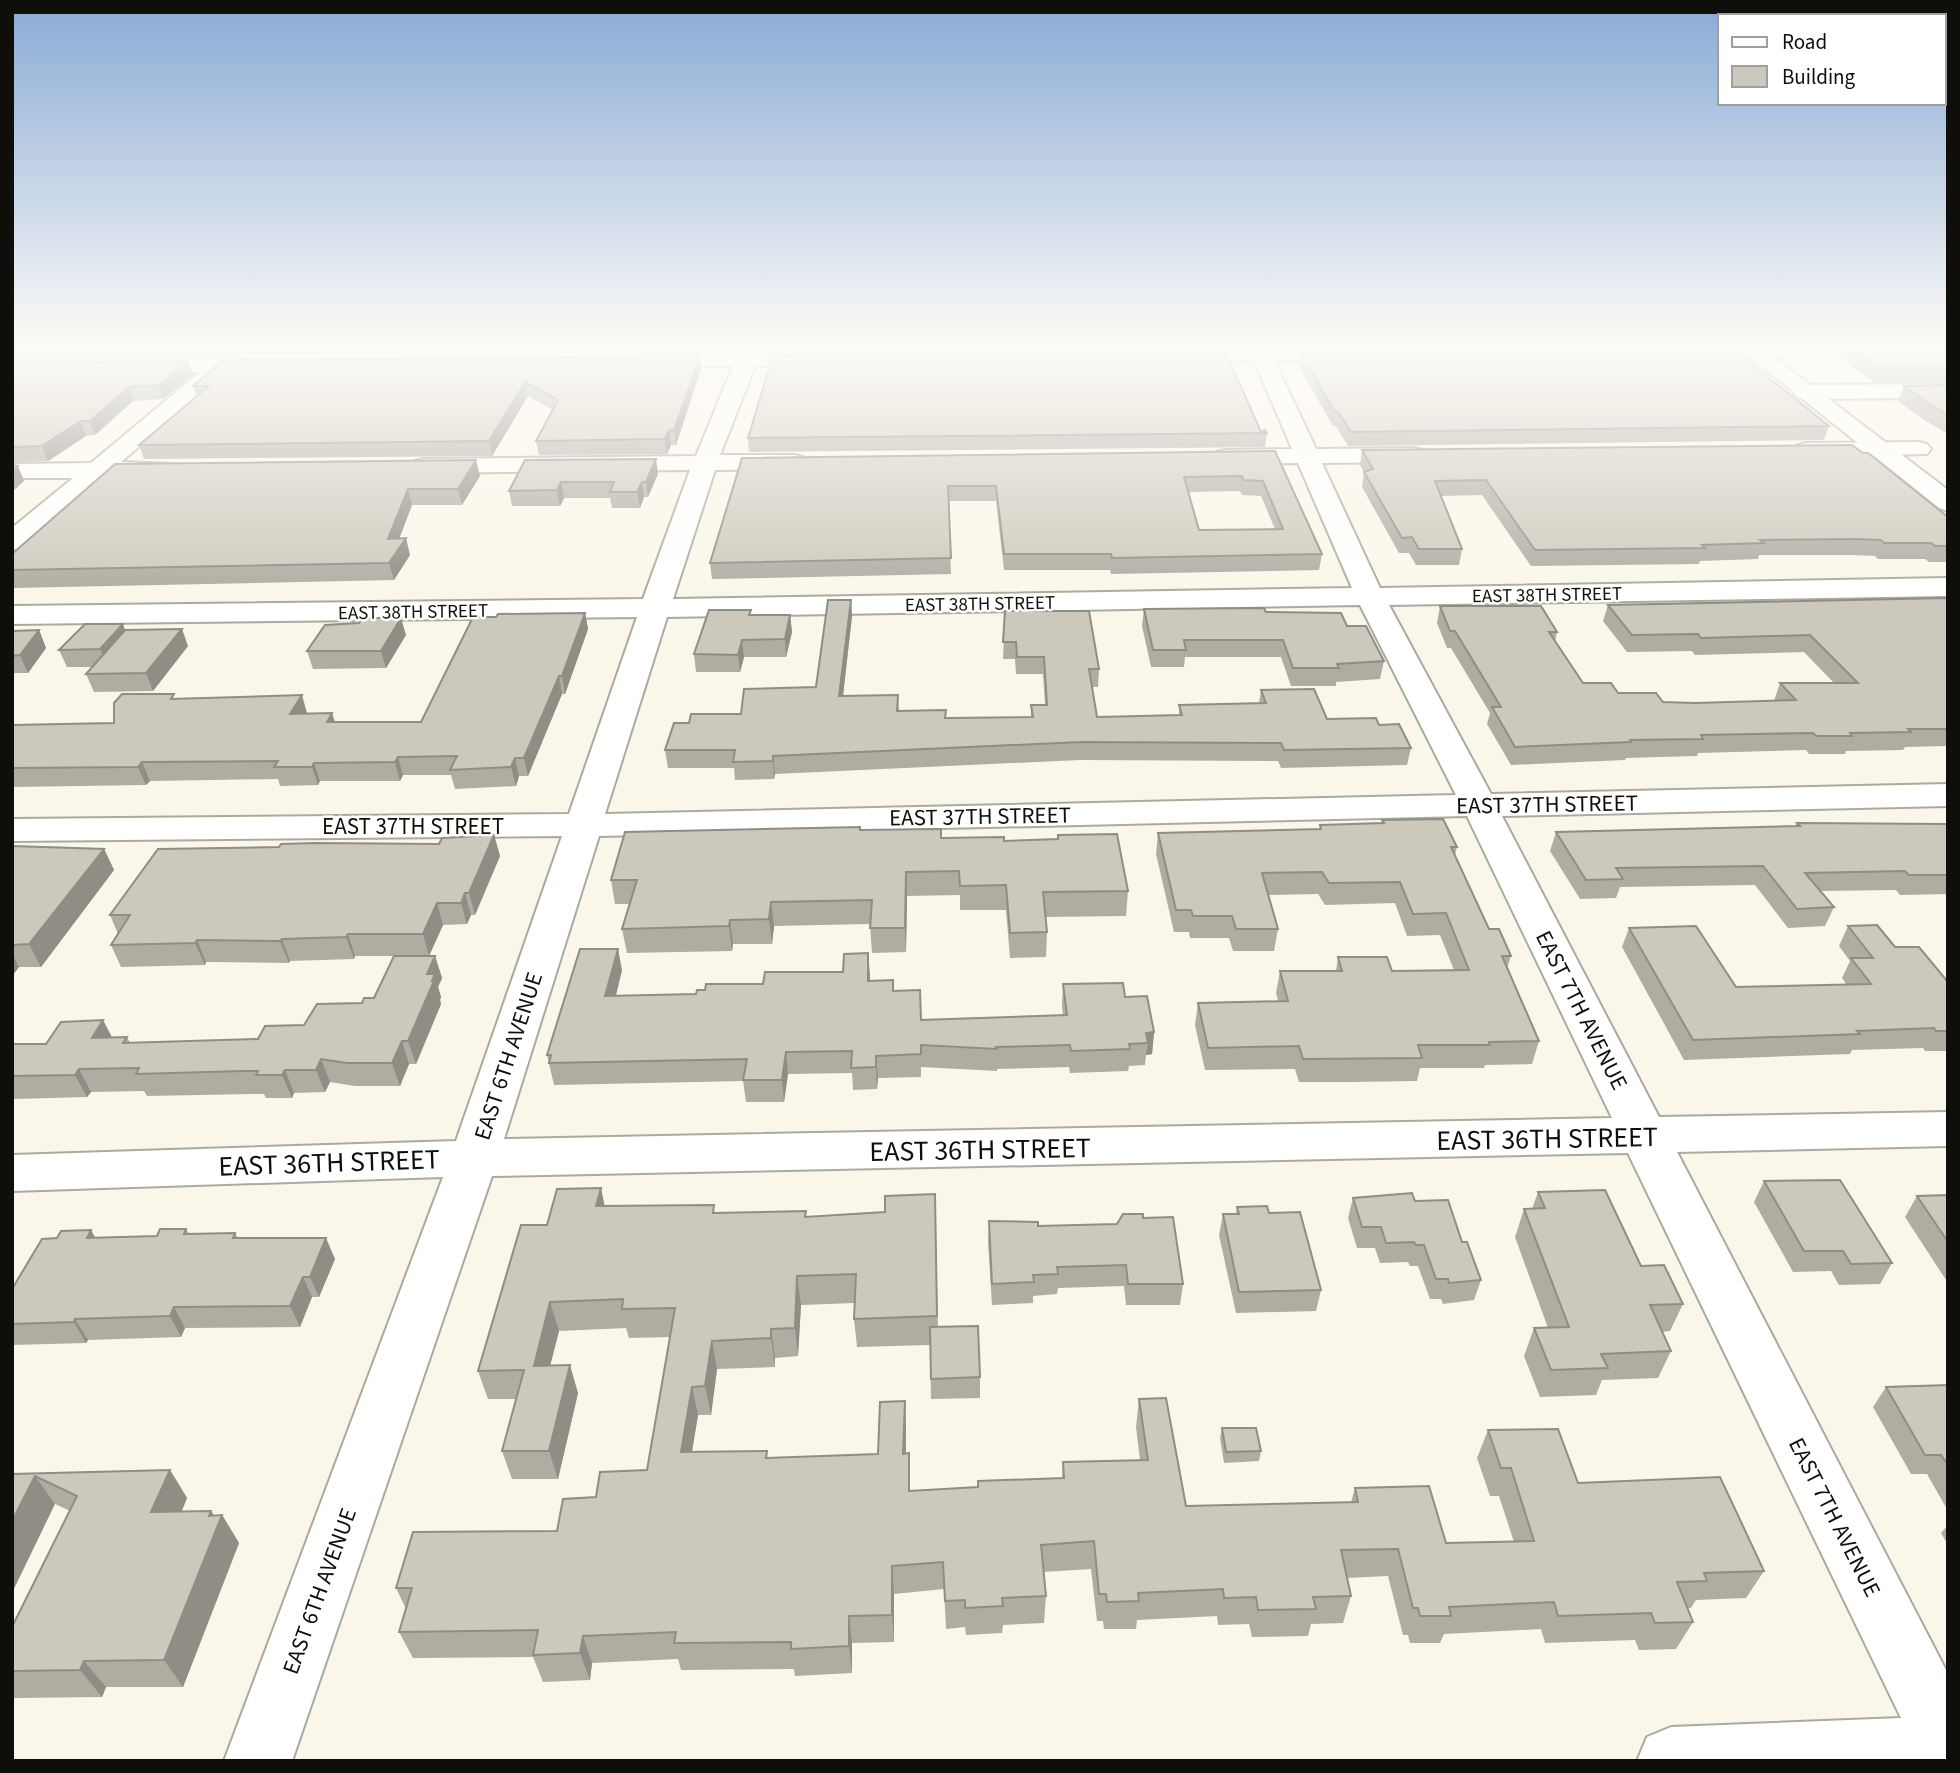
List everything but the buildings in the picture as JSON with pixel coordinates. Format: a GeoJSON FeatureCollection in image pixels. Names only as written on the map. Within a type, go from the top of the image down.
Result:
{"type":"FeatureCollection","features":[{"type":"Feature","properties":{"kind":"street"},"geometry":{"type":"LineString","coordinates":[[12,542],[142,432]]}},
{"type":"Feature","properties":{"kind":"street","name":"EAST 6TH AVENUE"},"geometry":{"type":"LineString","coordinates":[[258,1761],[474,1157],[655,608],[718,432]]}},
{"type":"Feature","properties":{"kind":"street","name":"EAST 7TH AVENUE"},"geometry":{"type":"LineString","coordinates":[[1298,432],[1370,597],[1479,805],[1948,1744]]}},
{"type":"Feature","properties":{"kind":"street"},"geometry":{"type":"LineString","coordinates":[[1861,432],[1878,449],[1948,503]]}},
{"type":"Feature","properties":{"kind":"street"},"geometry":{"type":"LineString","coordinates":[[1781,450],[1878,449],[1928,456],[1896,432]]}},
{"type":"Feature","properties":{"kind":"street"},"geometry":{"type":"LineString","coordinates":[[1199,457],[1434,454]]}},
{"type":"Feature","properties":{"kind":"street"},"geometry":{"type":"LineString","coordinates":[[400,467],[815,462]]}},
{"type":"Feature","properties":{"kind":"street"},"geometry":{"type":"LineString","coordinates":[[12,471],[179,469]]}},
{"type":"Feature","properties":{"kind":"street","name":"EAST 38TH STREET"},"geometry":{"type":"LineString","coordinates":[[12,615],[655,608],[1948,587]]}},
{"type":"Feature","properties":{"kind":"street","name":"EAST 37TH STREET"},"geometry":{"type":"LineString","coordinates":[[12,830],[583,825],[1948,795]]}},
{"type":"Feature","properties":{"kind":"street","name":"EAST 36TH STREET"},"geometry":{"type":"LineString","coordinates":[[12,1173],[474,1157],[1645,1137],[1948,1129]]}},
{"type":"Feature","properties":{"kind":"street"},"geometry":{"type":"LineString","coordinates":[[1671,1761],[1948,1750]]}}]}
